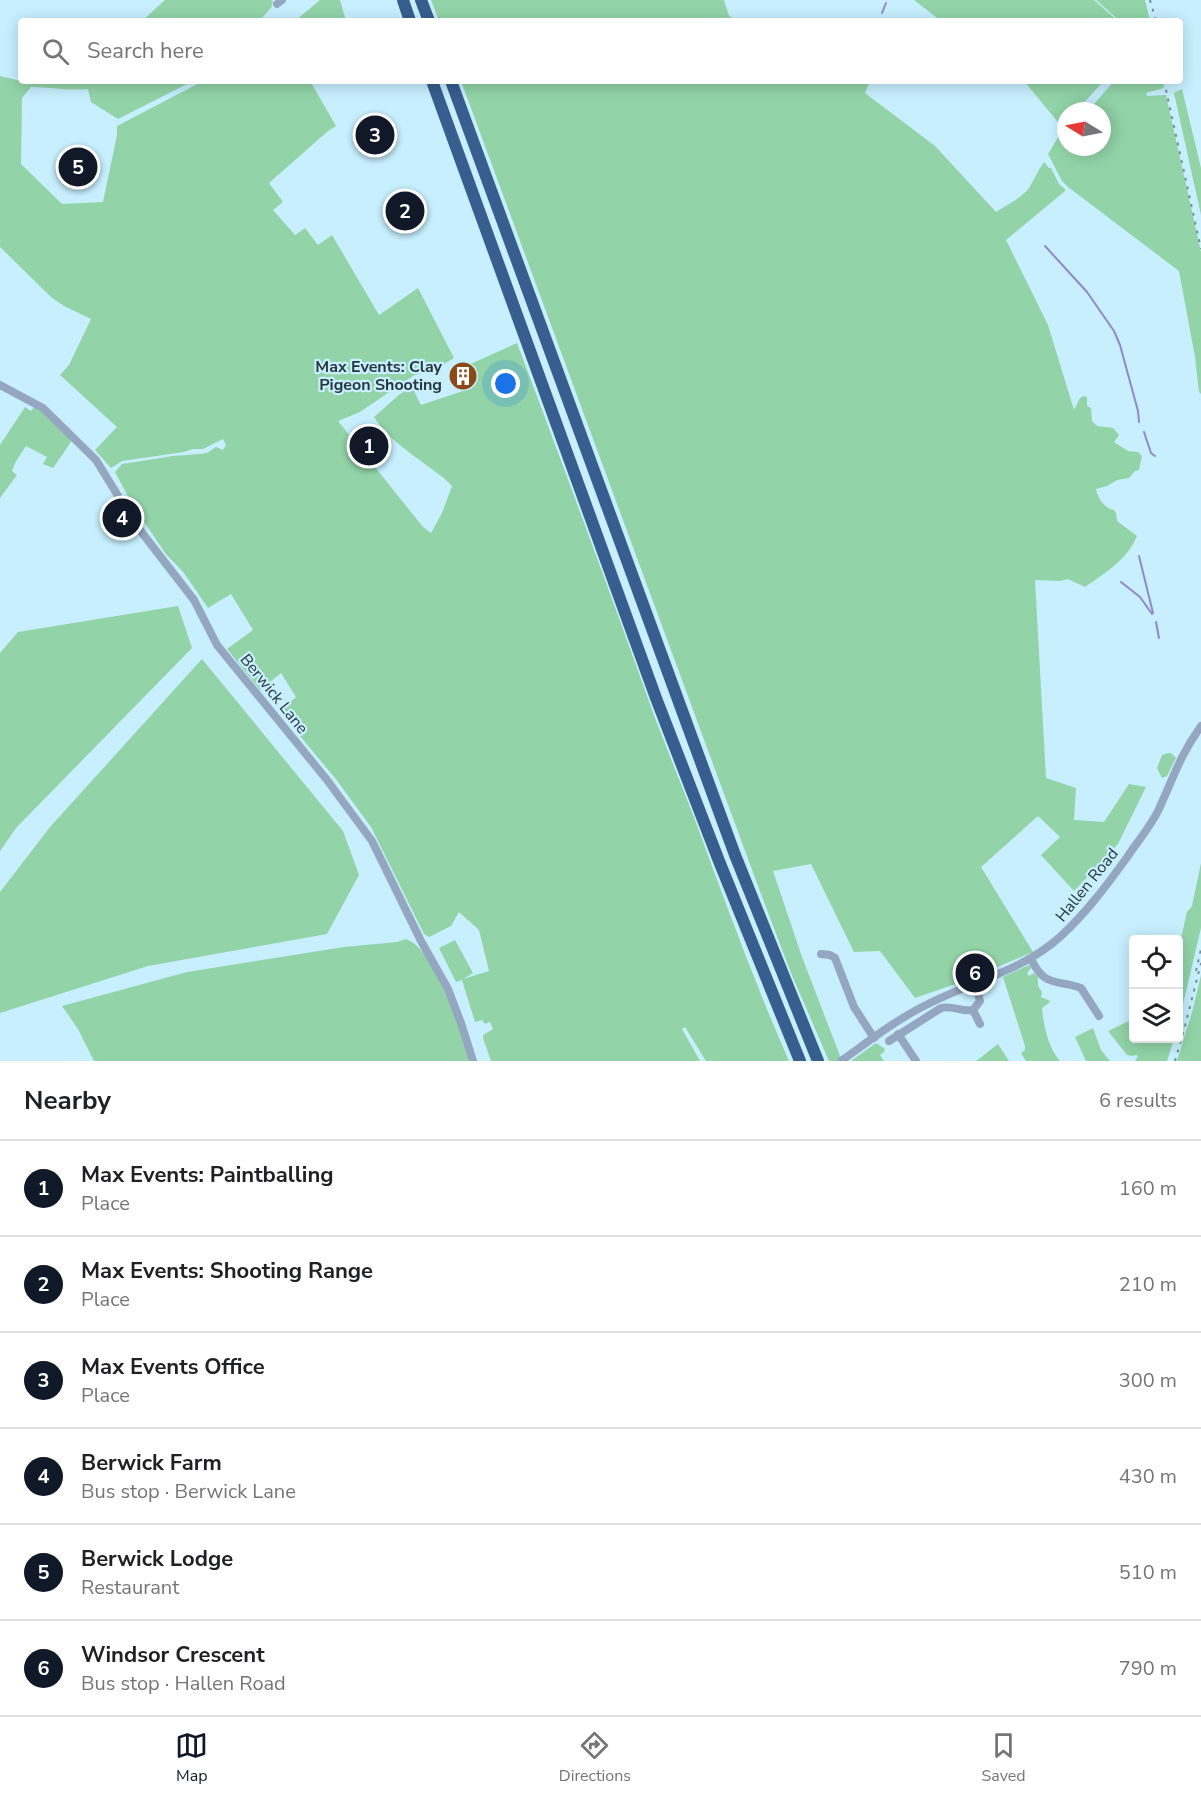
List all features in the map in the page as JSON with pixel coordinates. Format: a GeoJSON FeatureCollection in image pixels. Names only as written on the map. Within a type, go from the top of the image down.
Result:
{"type":"FeatureCollection","features":[{"type":"Feature","properties":{"kind":"highway"},"geometry":{"type":"LineString","coordinates":[[403,0],[409,18]]}},
{"type":"Feature","properties":{"kind":"highway"},"geometry":{"type":"LineString","coordinates":[[421,0],[428,18]]}},
{"type":"Feature","properties":{"kind":"highway"},"geometry":{"type":"LineString","coordinates":[[433,84],[656,698],[800,1061]]}},
{"type":"Feature","properties":{"kind":"highway"},"geometry":{"type":"LineString","coordinates":[[452,84],[735,855],[818,1061]]}},
{"type":"Feature","properties":{"kind":"street","name":"Berwick Lane"},"geometry":{"type":"LineString","coordinates":[[0,385],[43,408],[96,460],[136,525],[194,600],[217,645],[327,780],[372,841],[421,941],[448,989],[473,1061]]}},
{"type":"Feature","properties":{"kind":"street","name":"Hallen Road"},"geometry":{"type":"LineString","coordinates":[[841,1061],[914,1011],[1031,959],[1061,936],[1093,903],[1148,828],[1158,811],[1183,752],[1201,726]]}},
{"type":"Feature","properties":{"kind":"street"},"geometry":{"type":"LineString","coordinates":[[821,954],[835,958],[854,1007],[874,1038]]}},
{"type":"Feature","properties":{"kind":"street"},"geometry":{"type":"LineString","coordinates":[[1031,959],[1039,974],[1044,977],[1059,984],[1081,988],[1099,1016]]}},
{"type":"Feature","properties":{"kind":"street"},"geometry":{"type":"LineString","coordinates":[[889,1041],[941,1008],[949,1006],[966,1011],[973,1010],[980,1001],[975,983]]}},
{"type":"Feature","properties":{"kind":"street"},"geometry":{"type":"LineString","coordinates":[[973,1010],[981,1026]]}},
{"type":"Feature","properties":{"kind":"street"},"geometry":{"type":"LineString","coordinates":[[898,1034],[916,1061]]}},
{"type":"Feature","properties":{"kind":"green space"},"geometry":{"type":"Polygon","coordinates":[[[165,0],[273,1],[271,8],[262,18],[145,18],[165,0]]]}},
{"type":"Feature","properties":{"kind":"green space"},"geometry":{"type":"Polygon","coordinates":[[[320,0],[340,0],[345,18],[299,18],[320,0]]]}},
{"type":"Feature","properties":{"kind":"green space"},"geometry":{"type":"Polygon","coordinates":[[[431,0],[724,0],[729,16],[733,18],[438,18],[431,0]]]}},
{"type":"Feature","properties":{"kind":"green space"},"geometry":{"type":"Polygon","coordinates":[[[914,0],[1094,0],[1115,18],[937,18],[914,0]]]}},
{"type":"Feature","properties":{"kind":"green space"},"geometry":{"type":"Polygon","coordinates":[[[1096,0],[1145,0],[1149,18],[1117,18],[1096,0]]]}},
{"type":"Feature","properties":{"kind":"green space"},"geometry":{"type":"Polygon","coordinates":[[[0,76],[18,80],[18,84],[187,84],[118,119],[91,102],[88,89],[31,87],[22,98],[21,164],[62,204],[103,202],[117,126],[197,84],[312,84],[336,126],[269,183],[283,202],[273,210],[295,235],[305,228],[318,245],[332,235],[379,315],[418,288],[454,358],[413,376],[360,412],[338,421],[423,527],[431,533],[442,513],[452,486],[397,442],[374,417],[400,394],[412,387],[421,405],[472,388],[466,366],[517,343],[655,718],[789,1061],[706,1061],[685,1027],[682,1029],[700,1061],[491,1061],[483,1038],[483,1035],[493,1029],[490,1022],[485,1024],[482,1020],[475,1022],[462,980],[456,982],[439,948],[455,940],[473,973],[463,979],[489,971],[479,930],[459,912],[451,926],[429,937],[424,934],[371,827],[300,736],[304,729],[301,725],[291,724],[279,711],[296,697],[281,673],[260,690],[227,649],[253,630],[231,594],[208,608],[184,573],[165,553],[131,502],[115,472],[122,464],[207,453],[216,447],[223,450],[226,445],[223,439],[203,449],[122,461],[111,468],[95,450],[117,427],[60,375],[69,365],[91,319],[51,297],[0,247],[0,76]]]}},
{"type":"Feature","properties":{"kind":"green space"},"geometry":{"type":"Polygon","coordinates":[[[462,84],[869,84],[865,93],[935,146],[996,212],[1029,188],[1044,162],[1051,168],[1059,184],[1065,189],[1006,240],[1048,325],[1074,410],[1080,398],[1087,397],[1087,406],[1091,408],[1092,421],[1097,426],[1113,428],[1119,435],[1114,442],[1142,456],[1139,470],[1129,478],[1117,480],[1096,489],[1102,502],[1116,513],[1117,521],[1137,536],[1127,552],[1115,565],[1085,587],[1068,579],[1035,580],[1046,778],[1076,788],[1074,820],[1104,822],[1129,784],[1146,787],[1118,844],[1074,891],[1041,855],[1060,837],[1038,816],[981,867],[1033,952],[964,981],[915,998],[880,951],[854,952],[811,864],[773,871],[802,957],[842,1061],[829,1061],[791,973],[462,84]]]}},
{"type":"Feature","properties":{"kind":"green space"},"geometry":{"type":"Polygon","coordinates":[[[1026,84],[1101,84],[1084,102],[1057,102],[1057,121],[1026,84]]]}},
{"type":"Feature","properties":{"kind":"green space"},"geometry":{"type":"Polygon","coordinates":[[[1111,84],[1163,84],[1164,88],[1146,93],[1147,96],[1166,95],[1201,252],[1201,394],[1179,271],[1068,187],[1062,181],[1048,154],[1057,139],[1057,156],[1111,156],[1111,102],[1096,102],[1111,84]]]}},
{"type":"Feature","properties":{"kind":"green space"},"geometry":{"type":"Polygon","coordinates":[[[1182,89],[1201,168],[1201,215],[1174,93],[1182,89]]]}},
{"type":"Feature","properties":{"kind":"green space"},"geometry":{"type":"Polygon","coordinates":[[[420,194],[425,213],[416,217],[408,199],[420,194]]]}},
{"type":"Feature","properties":{"kind":"green space"},"geometry":{"type":"Polygon","coordinates":[[[25,407],[31,411],[34,407],[46,414],[73,439],[53,468],[43,464],[47,457],[26,446],[12,471],[17,475],[0,498],[0,445],[25,407]]]}},
{"type":"Feature","properties":{"kind":"green space"},"geometry":{"type":"Polygon","coordinates":[[[178,606],[192,648],[16,828],[0,851],[0,653],[18,632],[178,606]]]}},
{"type":"Feature","properties":{"kind":"green space"},"geometry":{"type":"Polygon","coordinates":[[[202,659],[343,831],[359,875],[327,934],[148,966],[0,1013],[0,892],[50,827],[202,659]]]}},
{"type":"Feature","properties":{"kind":"green space"},"geometry":{"type":"Polygon","coordinates":[[[1168,753],[1176,758],[1167,776],[1162,778],[1157,768],[1162,755],[1168,753]]]}},
{"type":"Feature","properties":{"kind":"green space"},"geometry":{"type":"Polygon","coordinates":[[[1201,863],[1201,928],[1183,1004],[1182,935],[1187,912],[1192,906],[1201,863]]]}},
{"type":"Feature","properties":{"kind":"green space"},"geometry":{"type":"Polygon","coordinates":[[[406,939],[417,946],[437,975],[446,993],[469,1061],[94,1061],[78,1029],[62,1006],[187,972],[406,939]]]}},
{"type":"Feature","properties":{"kind":"green space"},"geometry":{"type":"Polygon","coordinates":[[[1029,965],[1031,968],[1027,973],[1029,976],[1034,973],[1038,977],[1041,997],[1050,1001],[1042,1008],[1044,1022],[1047,1036],[1060,1061],[1026,1061],[1021,1053],[1025,1050],[1025,1046],[1003,977],[1029,965]]]}},
{"type":"Feature","properties":{"kind":"green space"},"geometry":{"type":"Polygon","coordinates":[[[1201,975],[1201,1061],[1177,1061],[1183,1043],[1201,975]]]}},
{"type":"Feature","properties":{"kind":"green space"},"geometry":{"type":"Polygon","coordinates":[[[1129,1021],[1129,1043],[1173,1043],[1167,1061],[1135,1061],[1138,1056],[1127,1055],[1108,1031],[1129,1021]]]}},
{"type":"Feature","properties":{"kind":"green space"},"geometry":{"type":"Polygon","coordinates":[[[1093,1028],[1101,1050],[1110,1061],[1086,1061],[1075,1037],[1093,1028]]]}},
{"type":"Feature","properties":{"kind":"green space"},"geometry":{"type":"Polygon","coordinates":[[[876,1043],[884,1048],[885,1051],[880,1055],[884,1061],[851,1061],[876,1043]]]}},
{"type":"Feature","properties":{"kind":"green space"},"geometry":{"type":"Polygon","coordinates":[[[998,1044],[1009,1061],[976,1061],[998,1044]]]}},
{"type":"Feature","properties":{"kind":"waterway"},"geometry":{"type":"LineString","coordinates":[[882,13],[886,3]]}},
{"type":"Feature","properties":{"kind":"waterway"},"geometry":{"type":"LineString","coordinates":[[1045,246],[1087,292],[1114,331],[1120,345],[1139,422]]}},
{"type":"Feature","properties":{"kind":"waterway"},"geometry":{"type":"LineString","coordinates":[[1144,432],[1151,453],[1155,456]]}},
{"type":"Feature","properties":{"kind":"waterway"},"geometry":{"type":"LineString","coordinates":[[1139,556],[1153,613]]}},
{"type":"Feature","properties":{"kind":"waterway"},"geometry":{"type":"LineString","coordinates":[[1121,582],[1140,597],[1152,614]]}},
{"type":"Feature","properties":{"kind":"waterway"},"geometry":{"type":"LineString","coordinates":[[1156,622],[1159,638]]}},
{"type":"Feature","properties":{"kind":"railway"},"geometry":{"type":"LineString","coordinates":[[1150,0],[1155,18]]}},
{"type":"Feature","properties":{"kind":"railway"},"geometry":{"type":"LineString","coordinates":[[1165,84],[1201,249]]}},
{"type":"Feature","properties":{"kind":"railway"},"geometry":{"type":"LineString","coordinates":[[1196,971],[1201,949]]}},
{"type":"Feature","properties":{"kind":"railway"},"geometry":{"type":"LineString","coordinates":[[1175,1061],[1201,963]]}},
{"type":"Feature","properties":{"kind":"place","name":"Max Events Office"},"geometry":{"type":"Point","coordinates":[375,135]}},
{"type":"Feature","properties":{"kind":"place","name":"Berwick Lodge"},"geometry":{"type":"Point","coordinates":[78,167]}},
{"type":"Feature","properties":{"kind":"place","name":"Max Events: Shooting Range"},"geometry":{"type":"Point","coordinates":[405,211]}},
{"type":"Feature","properties":{"kind":"place","name":"Max Events: Clay Pigeon Shooting"},"geometry":{"type":"Point","coordinates":[463,376]}},
{"type":"Feature","properties":{"kind":"place","name":"Max Events: Paintballing"},"geometry":{"type":"Point","coordinates":[369,446]}},
{"type":"Feature","properties":{"kind":"place","name":"Berwick Farm"},"geometry":{"type":"Point","coordinates":[122,518]}},
{"type":"Feature","properties":{"kind":"place","name":"Windsor Crescent"},"geometry":{"type":"Point","coordinates":[975,973]}}]}
